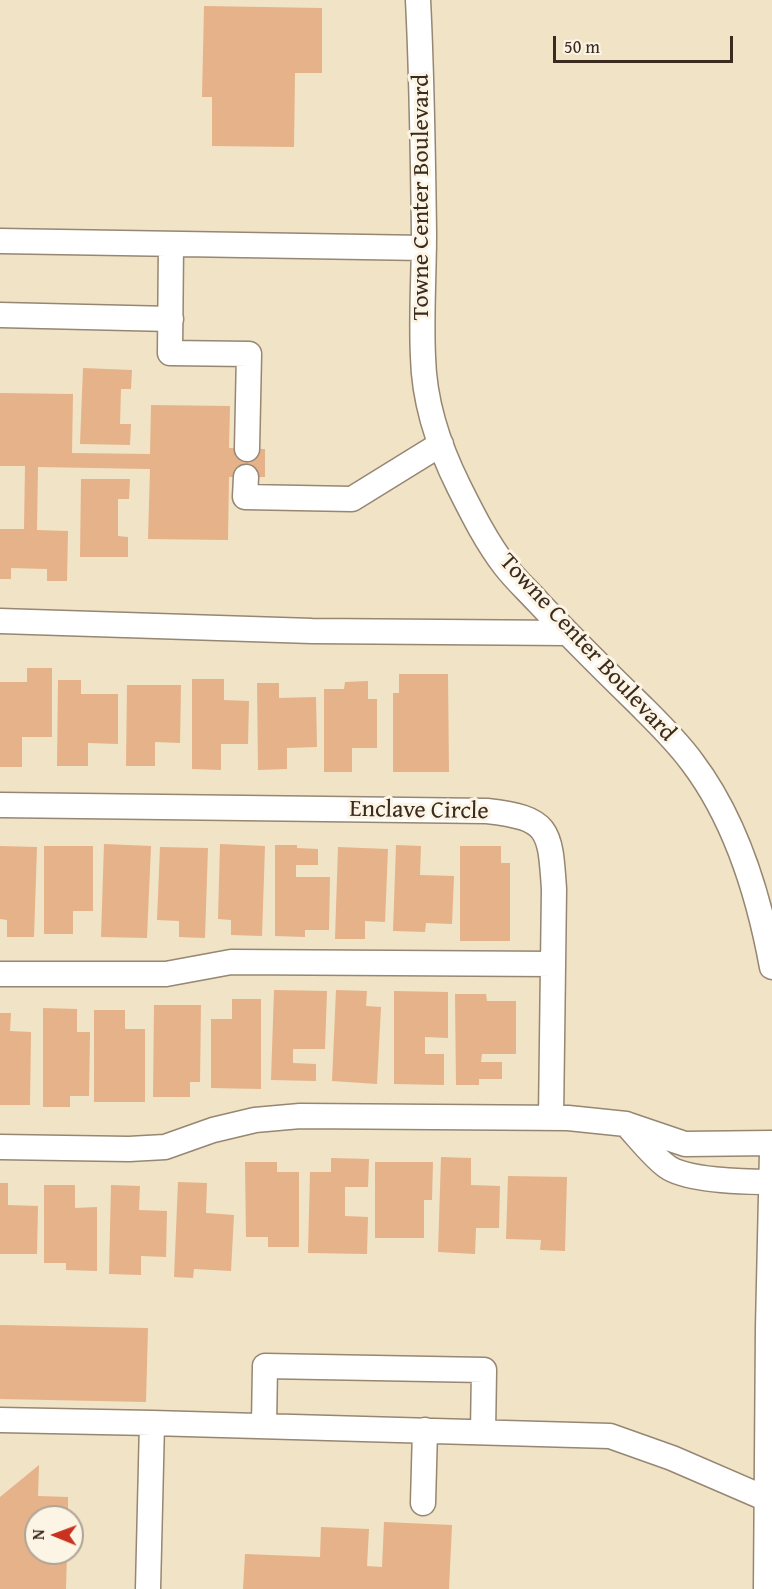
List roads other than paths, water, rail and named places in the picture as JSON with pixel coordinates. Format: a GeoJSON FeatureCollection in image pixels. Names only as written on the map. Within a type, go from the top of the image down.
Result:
{"type":"FeatureCollection","features":[{"type":"Feature","properties":{"kind":"street","name":"Towne Center Boulevard"},"geometry":{"type":"LineString","coordinates":[[418,0],[423,88],[423,358],[426,393],[441,444],[468,504],[505,565],[567,633],[671,737],[692,762],[710,789],[728,824],[745,868],[764,924],[772,967]]}},
{"type":"Feature","properties":{"kind":"street"},"geometry":{"type":"LineString","coordinates":[[0,241],[424,248]]}},
{"type":"Feature","properties":{"kind":"street"},"geometry":{"type":"LineString","coordinates":[[171,244],[170,353],[249,354],[247,448]]}},
{"type":"Feature","properties":{"kind":"street"},"geometry":{"type":"LineString","coordinates":[[0,315],[171,319]]}},
{"type":"Feature","properties":{"kind":"street"},"geometry":{"type":"LineString","coordinates":[[246,477],[245,497],[352,499],[441,444]]}},
{"type":"Feature","properties":{"kind":"street"},"geometry":{"type":"LineString","coordinates":[[0,621],[312,631],[567,633]]}},
{"type":"Feature","properties":{"kind":"street","name":"Enclave Circle"},"geometry":{"type":"LineString","coordinates":[[0,805],[464,810],[513,814],[527,819],[543,830],[552,856],[554,889],[551,1118]]}},
{"type":"Feature","properties":{"kind":"street"},"geometry":{"type":"LineString","coordinates":[[0,974],[166,974],[231,963],[553,964]]}},
{"type":"Feature","properties":{"kind":"street"},"geometry":{"type":"LineString","coordinates":[[0,1147],[129,1149],[165,1147],[213,1130],[244,1123],[300,1116],[551,1118],[626,1124],[685,1144],[772,1143]]}},
{"type":"Feature","properties":{"kind":"street"},"geometry":{"type":"LineString","coordinates":[[626,1124],[667,1167],[686,1175],[744,1182],[771,1182]]}},
{"type":"Feature","properties":{"kind":"street"},"geometry":{"type":"LineString","coordinates":[[667,1167],[678,1142]]}},
{"type":"Feature","properties":{"kind":"street"},"geometry":{"type":"LineString","coordinates":[[766,1589],[772,1152]]}},
{"type":"Feature","properties":{"kind":"street"},"geometry":{"type":"LineString","coordinates":[[264,1426],[265,1366],[484,1370],[492,1432]]}},
{"type":"Feature","properties":{"kind":"street"},"geometry":{"type":"LineString","coordinates":[[0,1420],[610,1436],[672,1458],[767,1499]]}},
{"type":"Feature","properties":{"kind":"street"},"geometry":{"type":"LineString","coordinates":[[148,1589],[152,1424]]}},
{"type":"Feature","properties":{"kind":"street"},"geometry":{"type":"LineString","coordinates":[[423,1503],[425,1430]]}}]}
